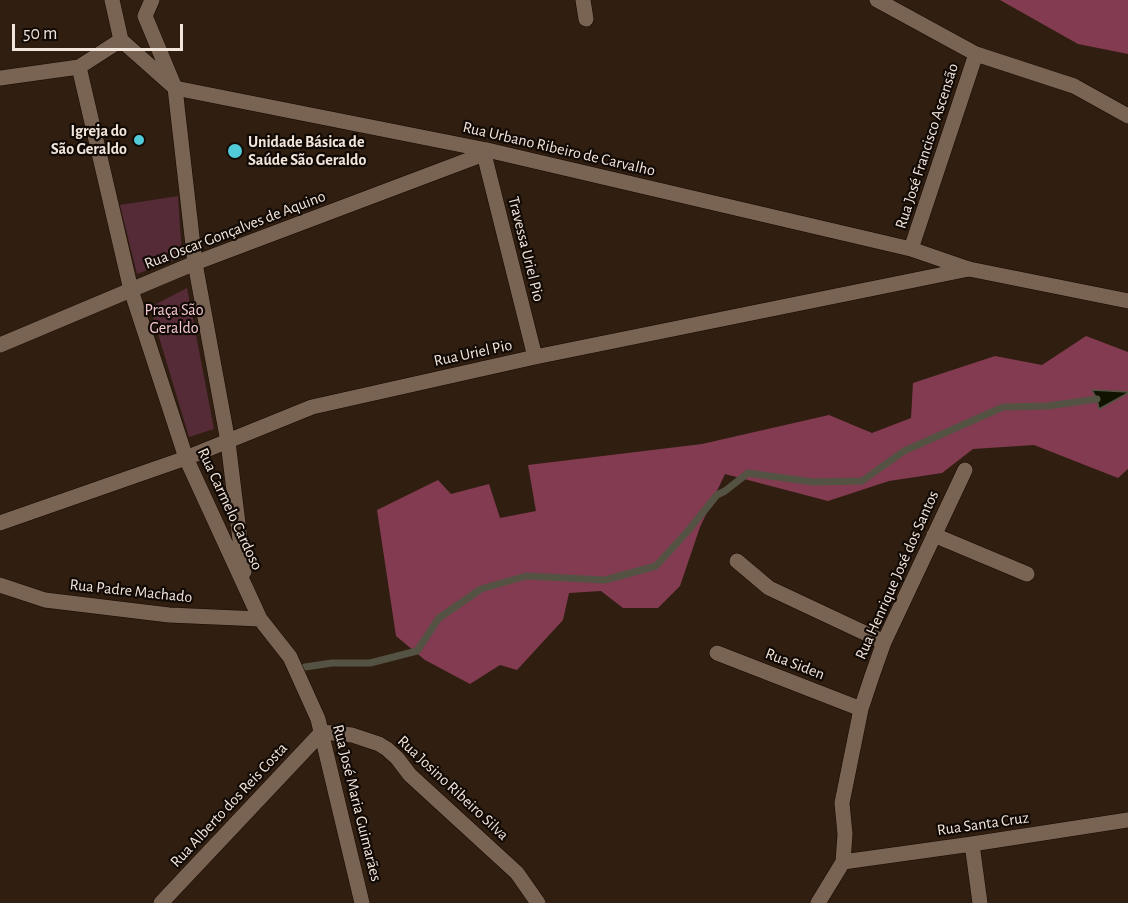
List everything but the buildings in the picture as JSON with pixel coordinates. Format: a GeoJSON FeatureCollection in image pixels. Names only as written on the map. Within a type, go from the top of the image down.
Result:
{"type":"FeatureCollection","features":[{"type":"Feature","properties":{"kind":"street"},"geometry":{"type":"LineString","coordinates":[[112,0],[121,40],[175,88]]}},
{"type":"Feature","properties":{"kind":"street","name":"Rua Carmelo Cardoso"},"geometry":{"type":"LineString","coordinates":[[152,0],[145,16],[175,88],[195,263],[228,442],[246,586]]}},
{"type":"Feature","properties":{"kind":"street"},"geometry":{"type":"LineString","coordinates":[[583,0],[586,19]]}},
{"type":"Feature","properties":{"kind":"street"},"geometry":{"type":"LineString","coordinates":[[877,0],[976,54],[1074,86],[1128,116]]}},
{"type":"Feature","properties":{"kind":"street"},"geometry":{"type":"LineString","coordinates":[[0,78],[79,67],[121,40]]}},
{"type":"Feature","properties":{"kind":"street","name":"Rua José Francisco Ascensão"},"geometry":{"type":"LineString","coordinates":[[911,249],[976,54]]}},
{"type":"Feature","properties":{"kind":"street","name":"Rua Carmelo Cardoso"},"geometry":{"type":"LineString","coordinates":[[79,67],[131,290],[186,458],[246,586]]}},
{"type":"Feature","properties":{"kind":"street","name":"Rua Urbano Ribeiro de Carvalho"},"geometry":{"type":"LineString","coordinates":[[175,88],[486,152],[911,249],[969,269],[1128,301]]}},
{"type":"Feature","properties":{"kind":"street","name":"Rua Oscar Gonçalves de Aquino"},"geometry":{"type":"LineString","coordinates":[[0,345],[195,263],[486,152]]}},
{"type":"Feature","properties":{"kind":"street","name":"Travessa Uriel Pio"},"geometry":{"type":"LineString","coordinates":[[486,152],[535,357]]}},
{"type":"Feature","properties":{"kind":"street","name":"Rua Uriel Pio"},"geometry":{"type":"LineString","coordinates":[[0,523],[186,458],[312,407],[535,357],[969,269]]}},
{"type":"Feature","properties":{"kind":"street","name":"Rua Henrique José dos Santos"},"geometry":{"type":"LineString","coordinates":[[818,903],[843,862],[845,834],[842,803],[861,709],[884,642],[965,470]]}},
{"type":"Feature","properties":{"kind":"street"},"geometry":{"type":"LineString","coordinates":[[934,535],[1027,574]]}},
{"type":"Feature","properties":{"kind":"street"},"geometry":{"type":"LineString","coordinates":[[737,561],[769,588],[884,642]]}},
{"type":"Feature","properties":{"kind":"street","name":"Rua Padre Machado"},"geometry":{"type":"LineString","coordinates":[[0,585],[45,600],[169,615],[260,618]]}},
{"type":"Feature","properties":{"kind":"street","name":"Rua José Maria Guimarães"},"geometry":{"type":"LineString","coordinates":[[246,586],[260,618],[290,657],[322,732],[362,903]]}},
{"type":"Feature","properties":{"kind":"street","name":"Rua Siden"},"geometry":{"type":"LineString","coordinates":[[717,653],[861,709]]}},
{"type":"Feature","properties":{"kind":"street","name":"Rua Alberto dos Reis Costa"},"geometry":{"type":"LineString","coordinates":[[161,903],[322,732]]}},
{"type":"Feature","properties":{"kind":"street","name":"Rua Josino Ribeiro Silva"},"geometry":{"type":"LineString","coordinates":[[322,732],[368,739],[387,749],[410,775],[517,873],[538,903]]}},
{"type":"Feature","properties":{"kind":"street","name":"Rua Santa Cruz"},"geometry":{"type":"LineString","coordinates":[[843,862],[1128,820]]}},
{"type":"Feature","properties":{"kind":"street"},"geometry":{"type":"LineString","coordinates":[[972,844],[980,903]]}},
{"type":"Feature","properties":{"kind":"green space","name":"Praça São Geraldo"},"geometry":{"type":"Polygon","coordinates":[[[178,196],[182,257],[137,274],[120,205],[178,196]]]}},
{"type":"Feature","properties":{"kind":"green space","name":"Praça São Geraldo"},"geometry":{"type":"Polygon","coordinates":[[[187,288],[214,429],[189,437],[150,307],[187,288]]]}},
{"type":"Feature","properties":{"kind":"shaded area"},"geometry":{"type":"Polygon","coordinates":[[[1000,0],[1128,0],[1128,54],[1078,44],[1000,0]]]}},
{"type":"Feature","properties":{"kind":"shaded area"},"geometry":{"type":"Polygon","coordinates":[[[1086,336],[1128,352],[1128,469],[1118,478],[1034,445],[973,449],[942,473],[889,481],[828,501],[725,474],[700,527],[680,586],[658,608],[623,608],[601,591],[569,593],[563,620],[517,670],[500,665],[470,684],[425,660],[396,636],[377,510],[438,480],[451,494],[489,484],[500,518],[536,511],[528,465],[702,444],[829,415],[872,433],[911,418],[913,383],[995,356],[1042,365],[1086,336]]]}},
{"type":"Feature","properties":{"kind":"shaded area"},"geometry":{"type":"Polygon","coordinates":[[[1092,390],[1128,392],[1128,393],[1099,409],[1092,390]]]}},
{"type":"Feature","properties":{"kind":"waterway"},"geometry":{"type":"LineString","coordinates":[[305,667],[332,663],[370,663],[417,651],[439,618],[481,589],[526,576],[605,580],[656,566],[717,495],[748,473],[813,482],[862,481],[904,451],[1003,407],[1048,406],[1097,399]]}},
{"type":"Feature","properties":{"kind":"place","name":"Igreja do São Geraldo"},"geometry":{"type":"Point","coordinates":[139,140]}},
{"type":"Feature","properties":{"kind":"place","name":"Unidade Básica de Saúde São Geraldo"},"geometry":{"type":"Point","coordinates":[235,151]}}]}
